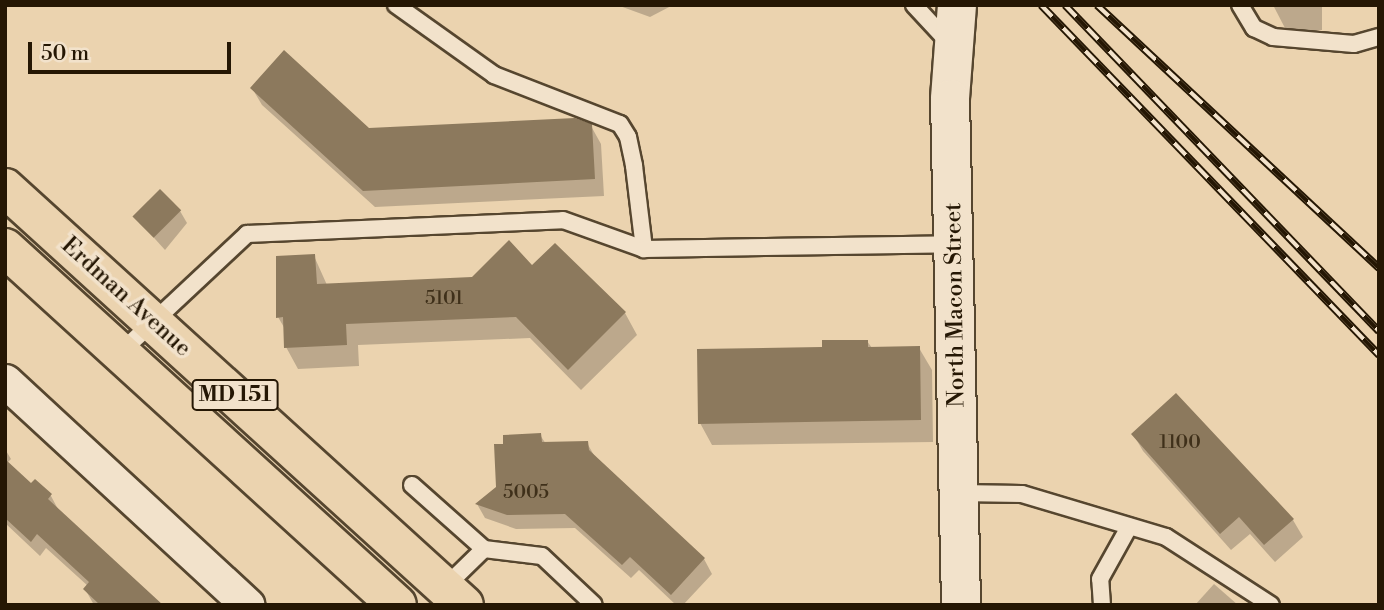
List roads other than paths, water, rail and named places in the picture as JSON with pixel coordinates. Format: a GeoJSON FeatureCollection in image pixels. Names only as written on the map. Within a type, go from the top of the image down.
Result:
{"type":"FeatureCollection","features":[{"type":"Feature","properties":{"kind":"main road","name":"Erdman Avenue"},"geometry":{"type":"LineString","coordinates":[[5,188],[454,596]]}},
{"type":"Feature","properties":{"kind":"main road","name":"Erdman Avenue"},"geometry":{"type":"LineString","coordinates":[[5,248],[397,605]]}},
{"type":"Feature","properties":{"kind":"street","name":"North Macon Street"},"geometry":{"type":"LineString","coordinates":[[957,5],[951,45],[961,605]]}},
{"type":"Feature","properties":{"kind":"street"},"geometry":{"type":"LineString","coordinates":[[5,381],[248,605]]}},
{"type":"Feature","properties":{"kind":"lane"},"geometry":{"type":"LineString","coordinates":[[396,5],[494,75],[620,124],[628,137],[634,166],[644,248]]}},
{"type":"Feature","properties":{"kind":"lane"},"geometry":{"type":"LineString","coordinates":[[914,5],[951,45]]}},
{"type":"Feature","properties":{"kind":"lane"},"geometry":{"type":"LineString","coordinates":[[1240,5],[1254,28],[1273,37],[1354,44],[1379,37]]}},
{"type":"Feature","properties":{"kind":"lane"},"geometry":{"type":"LineString","coordinates":[[120,353],[151,319],[247,234],[563,220],[644,248],[954,244]]}},
{"type":"Feature","properties":{"kind":"lane"},"geometry":{"type":"LineString","coordinates":[[412,485],[484,549],[542,556],[594,605]]}},
{"type":"Feature","properties":{"kind":"lane"},"geometry":{"type":"LineString","coordinates":[[959,493],[1022,494],[1166,537],[1271,605]]}},
{"type":"Feature","properties":{"kind":"lane"},"geometry":{"type":"LineString","coordinates":[[1102,605],[1100,579],[1129,527]]}},
{"type":"Feature","properties":{"kind":"lane"},"geometry":{"type":"LineString","coordinates":[[454,596],[484,549]]}},
{"type":"Feature","properties":{"kind":"railway"},"geometry":{"type":"LineString","coordinates":[[1041,5],[1379,355]]}},
{"type":"Feature","properties":{"kind":"railway"},"geometry":{"type":"LineString","coordinates":[[1065,5],[1379,331]]}},
{"type":"Feature","properties":{"kind":"railway"},"geometry":{"type":"LineString","coordinates":[[1097,5],[1379,268]]}}]}
